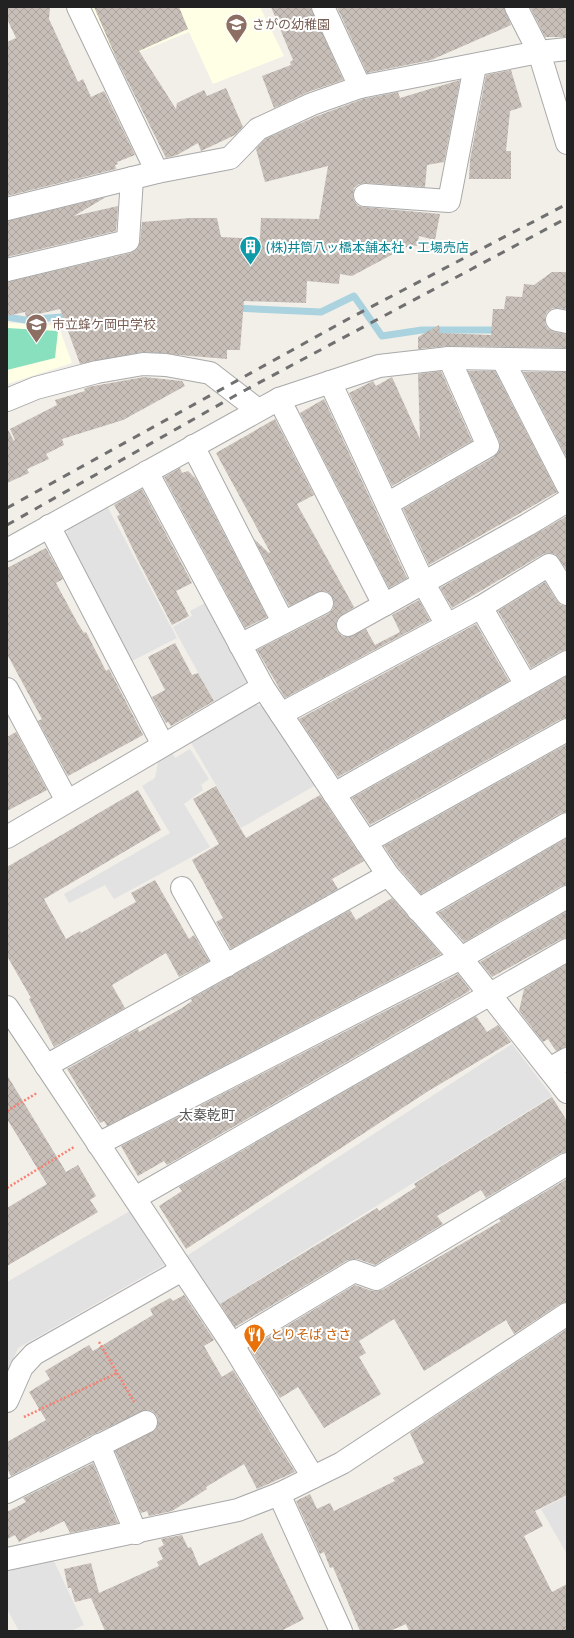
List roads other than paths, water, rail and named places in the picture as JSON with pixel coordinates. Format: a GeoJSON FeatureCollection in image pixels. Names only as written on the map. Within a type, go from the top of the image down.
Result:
{"type":"FeatureCollection","features":[{"type":"Feature","properties":{"kind":"street"},"geometry":{"type":"LineString","coordinates":[[78,7],[158,172]]}},
{"type":"Feature","properties":{"kind":"street"},"geometry":{"type":"LineString","coordinates":[[323,7],[360,87]]}},
{"type":"Feature","properties":{"kind":"street"},"geometry":{"type":"LineString","coordinates":[[525,10],[567,143]]}},
{"type":"Feature","properties":{"kind":"street"},"geometry":{"type":"LineString","coordinates":[[7,209],[158,172],[230,158],[258,129],[312,104],[360,87],[475,66],[539,52],[567,49]]}},
{"type":"Feature","properties":{"kind":"street"},"geometry":{"type":"LineString","coordinates":[[365,195],[449,201],[475,66]]}},
{"type":"Feature","properties":{"kind":"street"},"geometry":{"type":"LineString","coordinates":[[7,270],[128,241],[132,178]]}},
{"type":"Feature","properties":{"kind":"street"},"geometry":{"type":"LineString","coordinates":[[387,504],[488,446],[449,358]]}},
{"type":"Feature","properties":{"kind":"street"},"geometry":{"type":"LineString","coordinates":[[7,550],[279,399],[378,366],[449,358],[567,360]]}},
{"type":"Feature","properties":{"kind":"street"},"geometry":{"type":"LineString","coordinates":[[503,360],[567,485]]}},
{"type":"Feature","properties":{"kind":"street"},"geometry":{"type":"LineString","coordinates":[[7,400],[36,388],[90,373],[143,364],[166,365],[210,373],[258,410]]}},
{"type":"Feature","properties":{"kind":"street"},"geometry":{"type":"LineString","coordinates":[[330,382],[424,584],[447,625]]}},
{"type":"Feature","properties":{"kind":"street"},"geometry":{"type":"LineString","coordinates":[[279,399],[384,605]]}},
{"type":"Feature","properties":{"kind":"street"},"geometry":{"type":"LineString","coordinates":[[193,446],[283,622]]}},
{"type":"Feature","properties":{"kind":"street"},"geometry":{"type":"LineString","coordinates":[[147,472],[263,687],[388,875],[461,958],[490,994],[558,1064],[567,1092]]}},
{"type":"Feature","properties":{"kind":"street"},"geometry":{"type":"LineString","coordinates":[[348,625],[424,584],[567,501]]}},
{"type":"Feature","properties":{"kind":"street"},"geometry":{"type":"LineString","coordinates":[[49,526],[163,745]]}},
{"type":"Feature","properties":{"kind":"street"},"geometry":{"type":"LineString","coordinates":[[281,714],[481,607],[549,565],[567,594]]}},
{"type":"Feature","properties":{"kind":"street"},"geometry":{"type":"LineString","coordinates":[[240,645],[322,603]]}},
{"type":"Feature","properties":{"kind":"street"},"geometry":{"type":"LineString","coordinates":[[481,607],[526,685]]}},
{"type":"Feature","properties":{"kind":"street"},"geometry":{"type":"LineString","coordinates":[[334,794],[567,662]]}},
{"type":"Feature","properties":{"kind":"street"},"geometry":{"type":"LineString","coordinates":[[7,836],[263,687]]}},
{"type":"Feature","properties":{"kind":"street"},"geometry":{"type":"LineString","coordinates":[[7,689],[67,801]]}},
{"type":"Feature","properties":{"kind":"street"},"geometry":{"type":"LineString","coordinates":[[366,842],[567,730]]}},
{"type":"Feature","properties":{"kind":"street"},"geometry":{"type":"LineString","coordinates":[[418,910],[567,824]]}},
{"type":"Feature","properties":{"kind":"street"},"geometry":{"type":"LineString","coordinates":[[51,1074],[226,966],[388,875]]}},
{"type":"Feature","properties":{"kind":"street"},"geometry":{"type":"LineString","coordinates":[[182,888],[226,966]]}},
{"type":"Feature","properties":{"kind":"street"},"geometry":{"type":"LineString","coordinates":[[96,1140],[461,958],[567,897]]}},
{"type":"Feature","properties":{"kind":"street"},"geometry":{"type":"LineString","coordinates":[[135,1198],[567,950]]}},
{"type":"Feature","properties":{"kind":"street"},"geometry":{"type":"LineString","coordinates":[[7,1007],[232,1344],[313,1477]]}},
{"type":"Feature","properties":{"kind":"street"},"geometry":{"type":"LineString","coordinates":[[232,1344],[354,1271],[376,1279],[567,1164]]}},
{"type":"Feature","properties":{"kind":"street"},"geometry":{"type":"LineString","coordinates":[[7,1401],[22,1367],[34,1354],[182,1270]]}},
{"type":"Feature","properties":{"kind":"street"},"geometry":{"type":"LineString","coordinates":[[7,1559],[136,1533],[238,1510],[279,1494],[342,1463],[476,1372],[567,1314]]}},
{"type":"Feature","properties":{"kind":"street"},"geometry":{"type":"LineString","coordinates":[[7,1492],[146,1422]]}},
{"type":"Feature","properties":{"kind":"street"},"geometry":{"type":"LineString","coordinates":[[99,1445],[136,1533]]}},
{"type":"Feature","properties":{"kind":"street"},"geometry":{"type":"LineString","coordinates":[[279,1494],[340,1631]]}},
{"type":"Feature","properties":{"kind":"waterway"},"geometry":{"type":"LineString","coordinates":[[235,308],[321,312],[354,296],[382,336],[422,330],[501,330]]}},
{"type":"Feature","properties":{"kind":"waterway"},"geometry":{"type":"LineString","coordinates":[[7,317],[25,320],[72,316]]}},
{"type":"Feature","properties":{"kind":"railway"},"geometry":{"type":"LineString","coordinates":[[7,508],[350,318],[567,204]]}},
{"type":"Feature","properties":{"kind":"railway"},"geometry":{"type":"LineString","coordinates":[[7,525],[238,394],[567,218]]}},
{"type":"Feature","properties":{"kind":"place","name":"さがの幼稚園"},"geometry":{"type":"Point","coordinates":[236,44]}},
{"type":"Feature","properties":{"kind":"place","name":"(株)井筒八ッ橋本舗本社・工場売店"},"geometry":{"type":"Point","coordinates":[250,266]}},
{"type":"Feature","properties":{"kind":"place","name":"市立蜂ケ岡中学校"},"geometry":{"type":"Point","coordinates":[36,344]}},
{"type":"Feature","properties":{"kind":"place","name":"とりそば ささ"},"geometry":{"type":"Point","coordinates":[254,1354]}},
{"type":"Feature","properties":{"kind":"district","name":"太秦乾町"},"geometry":{"type":"Point","coordinates":[207,1115]}}]}
